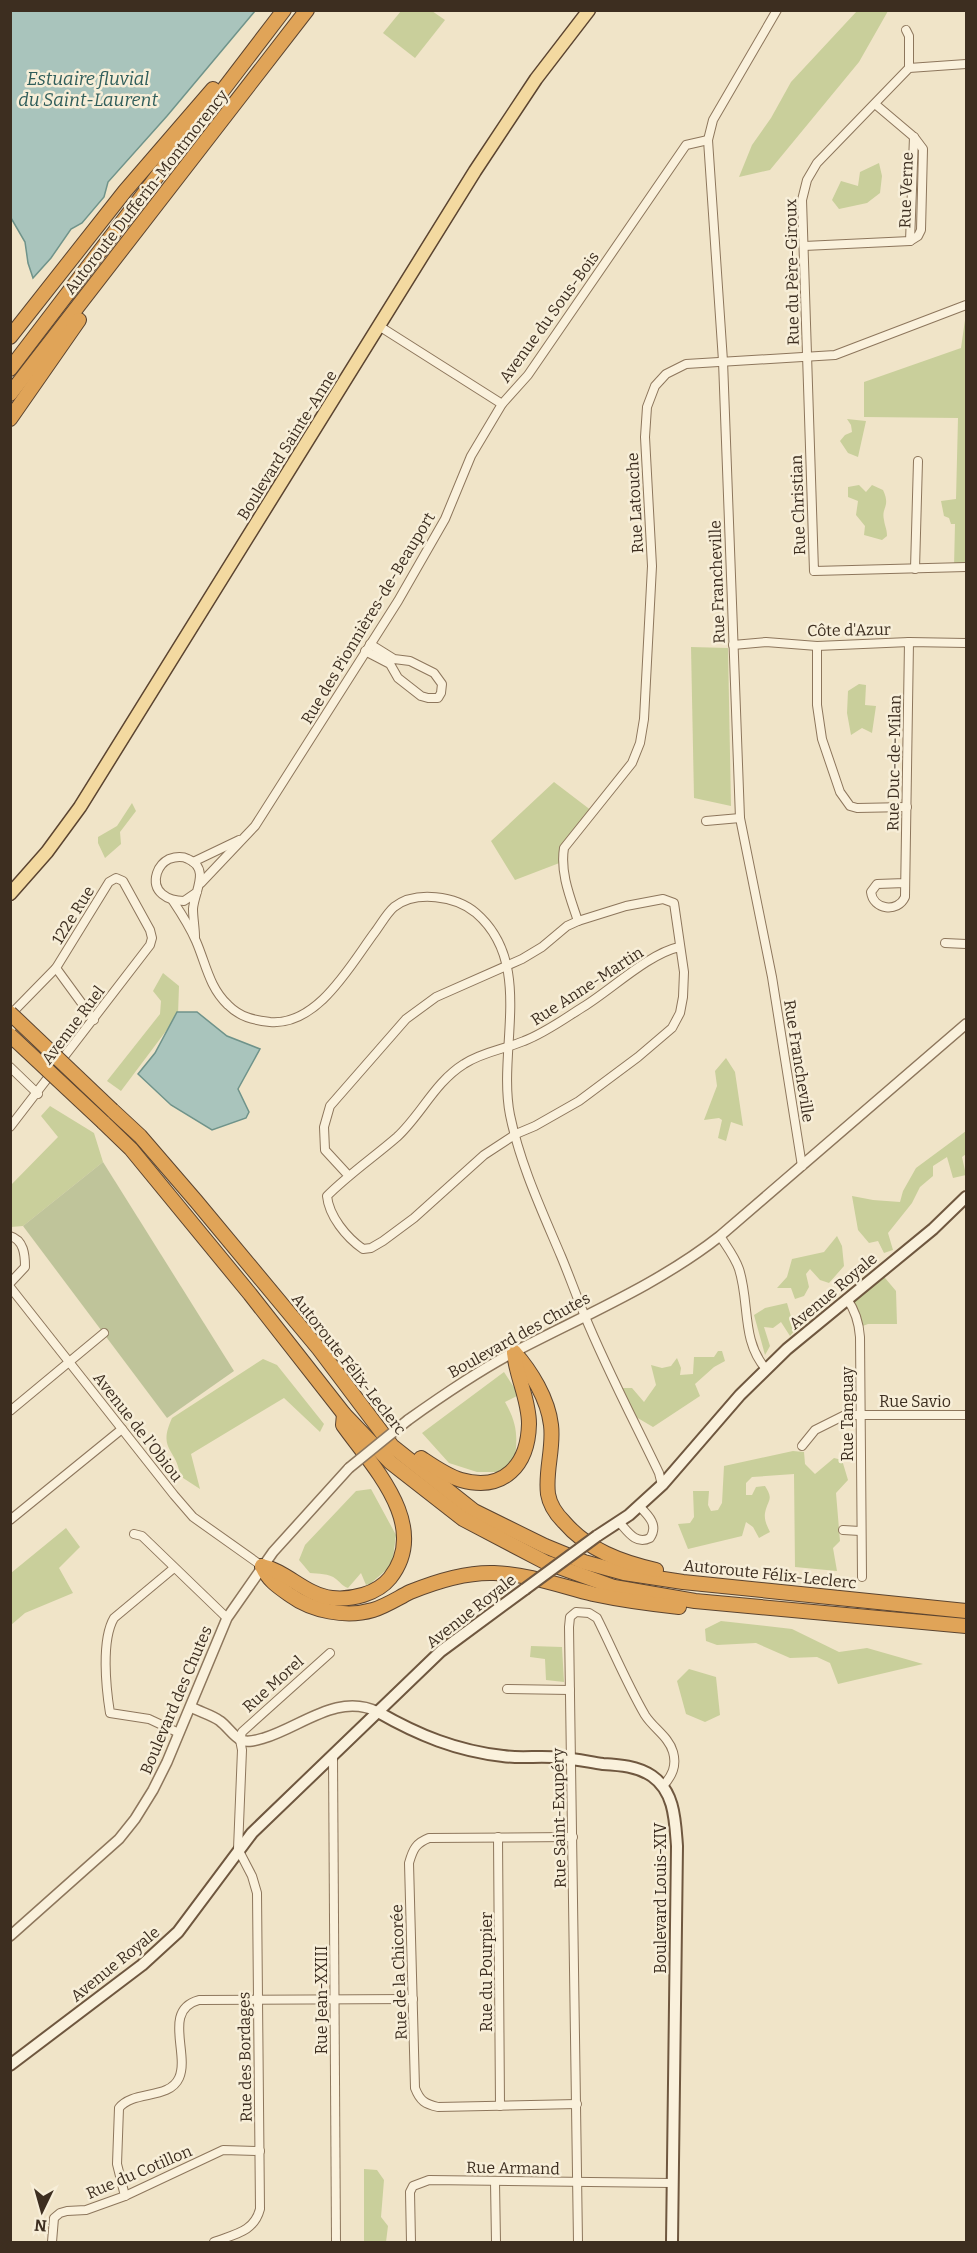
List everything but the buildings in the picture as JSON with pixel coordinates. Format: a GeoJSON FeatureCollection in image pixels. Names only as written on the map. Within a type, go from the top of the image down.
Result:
{"type":"FeatureCollection","features":[{"type":"Feature","properties":{"kind":"highway"},"geometry":{"type":"LineString","coordinates":[[10,337],[125,190],[283,10]]}},
{"type":"Feature","properties":{"kind":"highway","name":"Autoroute Dufferin-Montmorency"},"geometry":{"type":"LineString","coordinates":[[10,369],[283,10]]}},
{"type":"Feature","properties":{"kind":"highway","name":"Autoroute Dufferin-Montmorency"},"geometry":{"type":"LineString","coordinates":[[10,394],[307,10]]}},
{"type":"Feature","properties":{"kind":"highway"},"geometry":{"type":"LineString","coordinates":[[10,419],[156,206]]}},
{"type":"Feature","properties":{"kind":"highway","name":"Autoroute Félix-Leclerc"},"geometry":{"type":"LineString","coordinates":[[10,1014],[140,1137],[319,1349],[393,1446],[474,1511],[545,1546],[584,1562],[624,1573],[683,1582],[966,1611]]}},
{"type":"Feature","properties":{"kind":"highway","name":"Autoroute Félix-Leclerc"},"geometry":{"type":"LineString","coordinates":[[10,1035],[138,1158],[250,1294],[344,1414],[390,1462],[463,1519],[545,1562],[614,1587],[695,1601],[966,1626]]}},
{"type":"Feature","properties":{"kind":"highway"},"geometry":{"type":"LineString","coordinates":[[358,1401],[406,1447],[437,1469],[460,1480],[479,1483],[497,1481],[513,1473],[522,1457],[527,1440],[528,1414],[514,1352]]}},
{"type":"Feature","properties":{"kind":"highway"},"geometry":{"type":"LineString","coordinates":[[514,1352],[538,1386],[551,1424],[548,1496],[552,1508],[579,1538],[594,1548],[630,1563],[672,1573],[683,1582]]}},
{"type":"Feature","properties":{"kind":"highway"},"geometry":{"type":"LineString","coordinates":[[262,1566],[274,1568],[297,1585],[313,1593],[331,1598],[343,1598],[355,1597],[375,1590],[388,1580],[400,1564],[405,1544],[402,1518],[391,1492],[343,1425],[344,1414]]}},
{"type":"Feature","properties":{"kind":"highway"},"geometry":{"type":"LineString","coordinates":[[262,1566],[267,1578],[296,1600],[308,1606],[339,1612],[356,1613],[374,1610],[412,1592],[455,1577],[475,1573],[519,1576],[638,1603],[685,1608],[695,1601]]}},
{"type":"Feature","properties":{"kind":"main road","name":"Boulevard Sainte-Anne"},"geometry":{"type":"LineString","coordinates":[[10,894],[48,852],[80,807],[516,108],[589,10]]}},
{"type":"Feature","properties":{"kind":"main road","name":"Avenue Royale"},"geometry":{"type":"LineString","coordinates":[[10,2065],[142,1965],[178,1932],[252,1833],[441,1651],[639,1506],[662,1485],[740,1395],[787,1349],[933,1229],[966,1197]]}},
{"type":"Feature","properties":{"kind":"main road"},"geometry":{"type":"LineString","coordinates":[[378,1712],[422,1735],[452,1747],[505,1757],[562,1758],[640,1770],[663,1786]]}},
{"type":"Feature","properties":{"kind":"main road","name":"Boulevard Louis-XIV"},"geometry":{"type":"LineString","coordinates":[[663,1786],[675,1815],[677,1846],[672,2242]]}},
{"type":"Feature","properties":{"kind":"street","name":"Rue Francheville"},"geometry":{"type":"LineString","coordinates":[[777,10],[713,120],[708,140],[723,362],[740,818],[772,977],[802,1166]]}},
{"type":"Feature","properties":{"kind":"street"},"geometry":{"type":"LineString","coordinates":[[906,30],[909,36],[909,68],[966,64]]}},
{"type":"Feature","properties":{"kind":"street","name":"Rue du Père-Giroux"},"geometry":{"type":"LineString","coordinates":[[806,357],[802,200],[807,180],[817,163],[909,68]]}},
{"type":"Feature","properties":{"kind":"street","name":"Rue Verne"},"geometry":{"type":"LineString","coordinates":[[804,246],[910,241],[918,236],[921,230],[923,149],[915,137],[875,104]]}},
{"type":"Feature","properties":{"kind":"street","name":"Avenue du Sous-Bois"},"geometry":{"type":"LineString","coordinates":[[380,326],[502,404],[528,375],[686,145],[708,140]]}},
{"type":"Feature","properties":{"kind":"street","name":"Rue Latouche"},"geometry":{"type":"LineString","coordinates":[[578,921],[564,876],[562,862],[564,848],[632,763],[640,743],[644,719],[652,566],[645,437],[647,407],[655,386],[666,374],[686,364],[835,355],[966,304]]}},
{"type":"Feature","properties":{"kind":"street","name":"Rue Christian"},"geometry":{"type":"LineString","coordinates":[[806,357],[814,571],[966,567]]}},
{"type":"Feature","properties":{"kind":"street","name":"Rue des Pionnières-de-Beauport"},"geometry":{"type":"LineString","coordinates":[[196,941],[193,909],[201,883],[255,826],[398,601],[445,519],[471,456],[502,404]]}},
{"type":"Feature","properties":{"kind":"street"},"geometry":{"type":"LineString","coordinates":[[915,569],[918,460]]}},
{"type":"Feature","properties":{"kind":"street","name":"Côte d'Azur"},"geometry":{"type":"LineString","coordinates":[[733,645],[766,642],[817,646],[909,642],[966,643]]}},
{"type":"Feature","properties":{"kind":"street","name":"Rue Duc-de-Milan"},"geometry":{"type":"LineString","coordinates":[[905,883],[877,884],[871,892],[873,901],[877,905],[894,907],[900,905],[905,897],[909,642]]}},
{"type":"Feature","properties":{"kind":"street"},"geometry":{"type":"LineString","coordinates":[[817,646],[818,720],[840,792],[850,806],[857,808],[907,807]]}},
{"type":"Feature","properties":{"kind":"street"},"geometry":{"type":"LineString","coordinates":[[367,647],[394,659],[410,661],[434,673],[442,684],[438,698],[421,696],[398,678],[390,664],[367,647]]}},
{"type":"Feature","properties":{"kind":"street"},"geometry":{"type":"LineString","coordinates":[[706,821],[740,818]]}},
{"type":"Feature","properties":{"kind":"street","name":"Rue des Pionnières-de-Beauport"},"geometry":{"type":"LineString","coordinates":[[243,838],[193,862],[176,857],[165,862],[158,871],[156,883],[158,889],[172,901],[196,941],[212,986],[226,1004],[239,1015],[257,1021],[286,1021],[305,1012],[327,997],[393,908],[409,898],[445,899],[463,903],[489,926],[499,944],[510,993],[508,1097],[516,1134],[537,1199],[584,1316],[659,1473],[662,1485]]}},
{"type":"Feature","properties":{"kind":"street"},"geometry":{"type":"LineString","coordinates":[[193,862],[199,871],[201,883]]}},
{"type":"Feature","properties":{"kind":"street","name":"122e Rue"},"geometry":{"type":"LineString","coordinates":[[10,1014],[56,968],[109,882],[116,878],[123,881],[150,930],[152,938]]}},
{"type":"Feature","properties":{"kind":"street"},"geometry":{"type":"LineString","coordinates":[[172,901],[184,901],[197,892]]}},
{"type":"Feature","properties":{"kind":"street"},"geometry":{"type":"LineString","coordinates":[[348,1175],[325,1150],[324,1126],[330,1106],[406,1019],[436,996],[522,959],[542,947],[567,926],[578,921],[626,906],[663,899],[674,903],[684,972],[680,1013],[672,1028],[647,1050],[579,1101],[516,1134]]}},
{"type":"Feature","properties":{"kind":"street","name":"Avenue Ruel"},"geometry":{"type":"LineString","coordinates":[[10,1127],[94,1020],[150,945],[152,938]]}},
{"type":"Feature","properties":{"kind":"street"},"geometry":{"type":"LineString","coordinates":[[945,943],[966,944]]}},
{"type":"Feature","properties":{"kind":"street","name":"Rue Anne-Martin"},"geometry":{"type":"LineString","coordinates":[[516,1134],[484,1155],[414,1218],[371,1248],[363,1250],[353,1242],[328,1209],[327,1196],[348,1175],[398,1136],[453,1072],[477,1058],[541,1033],[647,963],[679,947]]}},
{"type":"Feature","properties":{"kind":"street","name":"122e Rue"},"geometry":{"type":"LineString","coordinates":[[56,968],[94,1020]]}},
{"type":"Feature","properties":{"kind":"street","name":"Boulevard des Chutes"},"geometry":{"type":"LineString","coordinates":[[10,1936],[119,1839],[153,1790],[191,1707],[227,1618],[262,1566],[349,1468],[408,1420],[458,1384],[684,1263],[720,1236],[966,1024]]}},
{"type":"Feature","properties":{"kind":"street"},"geometry":{"type":"LineString","coordinates":[[10,1067],[38,1094]]}},
{"type":"Feature","properties":{"kind":"street"},"geometry":{"type":"LineString","coordinates":[[10,1236],[15,1236],[21,1243],[25,1256],[25,1267],[12,1283]]}},
{"type":"Feature","properties":{"kind":"street"},"geometry":{"type":"LineString","coordinates":[[720,1236],[739,1269],[750,1338],[755,1355],[766,1369]]}},
{"type":"Feature","properties":{"kind":"street","name":"Avenue de l'Obiou"},"geometry":{"type":"LineString","coordinates":[[12,1283],[70,1362],[174,1495],[194,1517],[262,1566]]}},
{"type":"Feature","properties":{"kind":"street","name":"Rue Tanguay"},"geometry":{"type":"LineString","coordinates":[[847,1299],[860,1327],[862,1576]]}},
{"type":"Feature","properties":{"kind":"street"},"geometry":{"type":"LineString","coordinates":[[10,1411],[104,1333]]}},
{"type":"Feature","properties":{"kind":"street","name":"Rue Savio"},"geometry":{"type":"LineString","coordinates":[[802,1446],[815,1430],[845,1415],[966,1415]]}},
{"type":"Feature","properties":{"kind":"street"},"geometry":{"type":"LineString","coordinates":[[10,1520],[122,1429]]}},
{"type":"Feature","properties":{"kind":"street"},"geometry":{"type":"LineString","coordinates":[[620,1522],[635,1538],[642,1541],[650,1538],[653,1525],[639,1506]]}},
{"type":"Feature","properties":{"kind":"street"},"geometry":{"type":"LineString","coordinates":[[843,1530],[860,1531]]}},
{"type":"Feature","properties":{"kind":"street"},"geometry":{"type":"LineString","coordinates":[[134,1534],[142,1536],[227,1618]]}},
{"type":"Feature","properties":{"kind":"street"},"geometry":{"type":"LineString","coordinates":[[174,1568],[114,1618],[109,1626],[107,1636],[108,1700],[110,1713],[149,1719],[179,1734]]}},
{"type":"Feature","properties":{"kind":"street","name":"Rue Saint-Exupéry"},"geometry":{"type":"LineString","coordinates":[[578,2242],[570,1690],[570,1617],[576,1612],[589,1613],[597,1618],[646,1718],[668,1741],[673,1751],[675,1764],[671,1776],[663,1786]]}},
{"type":"Feature","properties":{"kind":"street","name":"Rue Morel"},"geometry":{"type":"LineString","coordinates":[[191,1707],[218,1719],[240,1740],[242,1732],[330,1653]]}},
{"type":"Feature","properties":{"kind":"street"},"geometry":{"type":"LineString","coordinates":[[507,1689],[570,1690]]}},
{"type":"Feature","properties":{"kind":"street"},"geometry":{"type":"LineString","coordinates":[[238,1849],[242,1750],[240,1740],[255,1741],[274,1735],[326,1711],[346,1706],[359,1705],[378,1712]]}},
{"type":"Feature","properties":{"kind":"street","name":"Rue Jean-XXIII"},"geometry":{"type":"LineString","coordinates":[[333,1756],[336,2242]]}},
{"type":"Feature","properties":{"kind":"street","name":"Rue du Pourpier"},"geometry":{"type":"LineString","coordinates":[[498,1837],[500,2106]]}},
{"type":"Feature","properties":{"kind":"street","name":"Rue de la Chicorée"},"geometry":{"type":"LineString","coordinates":[[573,1837],[429,1838],[418,1842],[412,1850],[409,1863],[415,2088],[419,2098],[426,2104],[438,2107],[577,2104]]}},
{"type":"Feature","properties":{"kind":"street","name":"Rue des Bordages"},"geometry":{"type":"LineString","coordinates":[[214,2242],[248,2229],[256,2221],[260,2209],[257,1893],[252,1876],[238,1849]]}},
{"type":"Feature","properties":{"kind":"street"},"geometry":{"type":"LineString","coordinates":[[125,2196],[117,2164],[119,2108],[131,2099],[173,2085],[179,2077],[180,2027],[184,2008],[190,2002],[199,2000],[413,1999]]}},
{"type":"Feature","properties":{"kind":"street","name":"Rue du Cotillon"},"geometry":{"type":"LineString","coordinates":[[52,2242],[54,2218],[60,2213],[86,2210],[125,2196],[223,2150],[260,2151]]}},
{"type":"Feature","properties":{"kind":"street","name":"Rue Armand"},"geometry":{"type":"LineString","coordinates":[[411,2242],[410,2192],[413,2186],[429,2180],[672,2184]]}},
{"type":"Feature","properties":{"kind":"street"},"geometry":{"type":"LineString","coordinates":[[495,2182],[496,2242]]}},
{"type":"Feature","properties":{"kind":"green space"},"geometry":{"type":"Polygon","coordinates":[[[401,11],[432,11],[445,20],[415,58],[383,33],[401,11]]]}},
{"type":"Feature","properties":{"kind":"green space"},"geometry":{"type":"Polygon","coordinates":[[[857,11],[888,11],[859,62],[770,170],[739,177],[752,145],[771,118],[791,82],[857,11]]]}},
{"type":"Feature","properties":{"kind":"green space"},"geometry":{"type":"Polygon","coordinates":[[[879,163],[882,176],[880,193],[867,203],[839,209],[832,200],[841,181],[858,186],[860,172],[879,163]]]}},
{"type":"Feature","properties":{"kind":"green space"},"geometry":{"type":"Polygon","coordinates":[[[966,313],[966,567],[954,567],[955,524],[951,524],[949,518],[944,516],[941,501],[956,499],[958,418],[864,417],[864,382],[961,348],[966,313]]]}},
{"type":"Feature","properties":{"kind":"green space"},"geometry":{"type":"Polygon","coordinates":[[[847,419],[866,421],[858,457],[848,453],[840,441],[852,432],[847,419]]]}},
{"type":"Feature","properties":{"kind":"green space"},"geometry":{"type":"Polygon","coordinates":[[[859,485],[866,492],[872,485],[883,490],[886,504],[883,516],[887,536],[882,540],[864,535],[865,526],[856,515],[858,501],[848,497],[848,487],[859,485]]]}},
{"type":"Feature","properties":{"kind":"green space"},"geometry":{"type":"Polygon","coordinates":[[[691,647],[728,648],[731,806],[694,798],[691,647]]]}},
{"type":"Feature","properties":{"kind":"green space"},"geometry":{"type":"Polygon","coordinates":[[[859,684],[866,685],[865,705],[876,706],[872,733],[862,728],[851,735],[847,713],[848,691],[859,684]]]}},
{"type":"Feature","properties":{"kind":"green space"},"geometry":{"type":"Polygon","coordinates":[[[554,782],[592,811],[564,848],[562,862],[515,880],[491,841],[554,782]]]}},
{"type":"Feature","properties":{"kind":"green space"},"geometry":{"type":"Polygon","coordinates":[[[132,803],[136,811],[120,832],[121,844],[105,858],[98,843],[98,837],[117,826],[132,803]]]}},
{"type":"Feature","properties":{"kind":"green space"},"geometry":{"type":"Polygon","coordinates":[[[163,973],[179,986],[178,1015],[121,1091],[107,1081],[160,1014],[161,1001],[153,991],[163,973]]]}},
{"type":"Feature","properties":{"kind":"green space"},"geometry":{"type":"Polygon","coordinates":[[[726,1058],[735,1072],[743,1126],[731,1122],[726,1141],[718,1138],[722,1120],[719,1118],[704,1120],[717,1086],[715,1071],[726,1058]]]}},
{"type":"Feature","properties":{"kind":"green space"},"geometry":{"type":"Polygon","coordinates":[[[50,1106],[94,1133],[103,1162],[23,1226],[11,1227],[10,1186],[58,1137],[41,1116],[50,1106]]]}},
{"type":"Feature","properties":{"kind":"green space"},"geometry":{"type":"Polygon","coordinates":[[[966,1131],[966,1154],[962,1157],[966,1175],[953,1178],[947,1157],[933,1166],[933,1176],[920,1187],[912,1203],[888,1233],[893,1250],[884,1253],[878,1241],[869,1243],[858,1230],[852,1196],[900,1202],[903,1191],[916,1168],[966,1131]]]}},
{"type":"Feature","properties":{"kind":"green space"},"geometry":{"type":"Polygon","coordinates":[[[103,1162],[234,1371],[167,1418],[23,1226],[103,1162]]]}},
{"type":"Feature","properties":{"kind":"green space"},"geometry":{"type":"Polygon","coordinates":[[[837,1236],[842,1246],[844,1266],[829,1283],[820,1280],[810,1269],[806,1274],[809,1287],[804,1296],[795,1299],[791,1288],[777,1288],[787,1277],[792,1259],[824,1252],[837,1236]]]}},
{"type":"Feature","properties":{"kind":"green space"},"geometry":{"type":"Polygon","coordinates":[[[880,1272],[896,1291],[897,1324],[868,1324],[860,1327],[847,1299],[880,1272]]]}},
{"type":"Feature","properties":{"kind":"green space"},"geometry":{"type":"Polygon","coordinates":[[[787,1303],[795,1330],[790,1336],[781,1322],[773,1328],[764,1327],[770,1346],[765,1355],[754,1315],[765,1308],[787,1303]]]}},
{"type":"Feature","properties":{"kind":"green space"},"geometry":{"type":"Polygon","coordinates":[[[718,1351],[722,1351],[725,1361],[714,1367],[695,1384],[700,1396],[653,1427],[636,1417],[622,1388],[632,1388],[644,1402],[656,1385],[651,1365],[662,1368],[671,1366],[677,1358],[681,1368],[680,1375],[693,1374],[694,1357],[714,1357],[718,1351]]]}},
{"type":"Feature","properties":{"kind":"green space"},"geometry":{"type":"Polygon","coordinates":[[[263,1359],[277,1365],[324,1424],[320,1432],[284,1398],[191,1454],[200,1489],[180,1476],[169,1449],[166,1437],[172,1418],[263,1359]]]}},
{"type":"Feature","properties":{"kind":"green space"},"geometry":{"type":"Polygon","coordinates":[[[504,1372],[519,1395],[505,1402],[516,1432],[514,1464],[496,1472],[477,1472],[449,1463],[422,1433],[504,1372]]]}},
{"type":"Feature","properties":{"kind":"green space"},"geometry":{"type":"Polygon","coordinates":[[[793,1451],[804,1452],[805,1464],[815,1474],[834,1458],[842,1460],[848,1480],[836,1493],[840,1541],[833,1548],[837,1571],[795,1567],[794,1474],[752,1477],[746,1483],[746,1495],[752,1495],[756,1487],[765,1486],[768,1491],[770,1500],[765,1518],[770,1532],[759,1538],[753,1527],[746,1522],[742,1536],[688,1549],[678,1524],[690,1523],[694,1517],[693,1491],[709,1491],[708,1505],[711,1511],[718,1510],[722,1503],[724,1466],[793,1451]]]}},
{"type":"Feature","properties":{"kind":"green space"},"geometry":{"type":"Polygon","coordinates":[[[371,1489],[396,1535],[392,1565],[370,1584],[366,1585],[361,1573],[348,1588],[330,1576],[310,1573],[299,1560],[305,1545],[356,1491],[371,1489]]]}},
{"type":"Feature","properties":{"kind":"green space"},"geometry":{"type":"Polygon","coordinates":[[[66,1528],[80,1547],[59,1568],[73,1593],[25,1613],[11,1625],[11,1573],[66,1528]]]}},
{"type":"Feature","properties":{"kind":"green space"},"geometry":{"type":"Polygon","coordinates":[[[721,1621],[792,1629],[839,1652],[867,1648],[923,1664],[838,1684],[830,1663],[817,1657],[790,1658],[756,1643],[717,1645],[706,1641],[705,1629],[721,1621]]]}},
{"type":"Feature","properties":{"kind":"green space"},"geometry":{"type":"Polygon","coordinates":[[[531,1646],[562,1647],[564,1682],[546,1680],[545,1659],[530,1657],[531,1646]]]}},
{"type":"Feature","properties":{"kind":"green space"},"geometry":{"type":"Polygon","coordinates":[[[689,1669],[716,1677],[720,1715],[705,1722],[686,1714],[677,1681],[689,1669]]]}},
{"type":"Feature","properties":{"kind":"green space"},"geometry":{"type":"Polygon","coordinates":[[[364,2169],[377,2170],[384,2180],[381,2217],[388,2226],[386,2242],[364,2242],[364,2169]]]}},
{"type":"Feature","properties":{"kind":"water","name":"Estuaire fluvial du Saint-Laurent"},"geometry":{"type":"Polygon","coordinates":[[[11,10],[255,11],[108,182],[104,197],[82,223],[71,229],[51,258],[33,278],[25,242],[11,218],[11,10]]]}},
{"type":"Feature","properties":{"kind":"water"},"geometry":{"type":"Polygon","coordinates":[[[177,1012],[197,1012],[227,1036],[260,1049],[238,1089],[249,1112],[246,1118],[212,1130],[171,1105],[138,1074],[155,1053],[177,1012]]]}}]}
